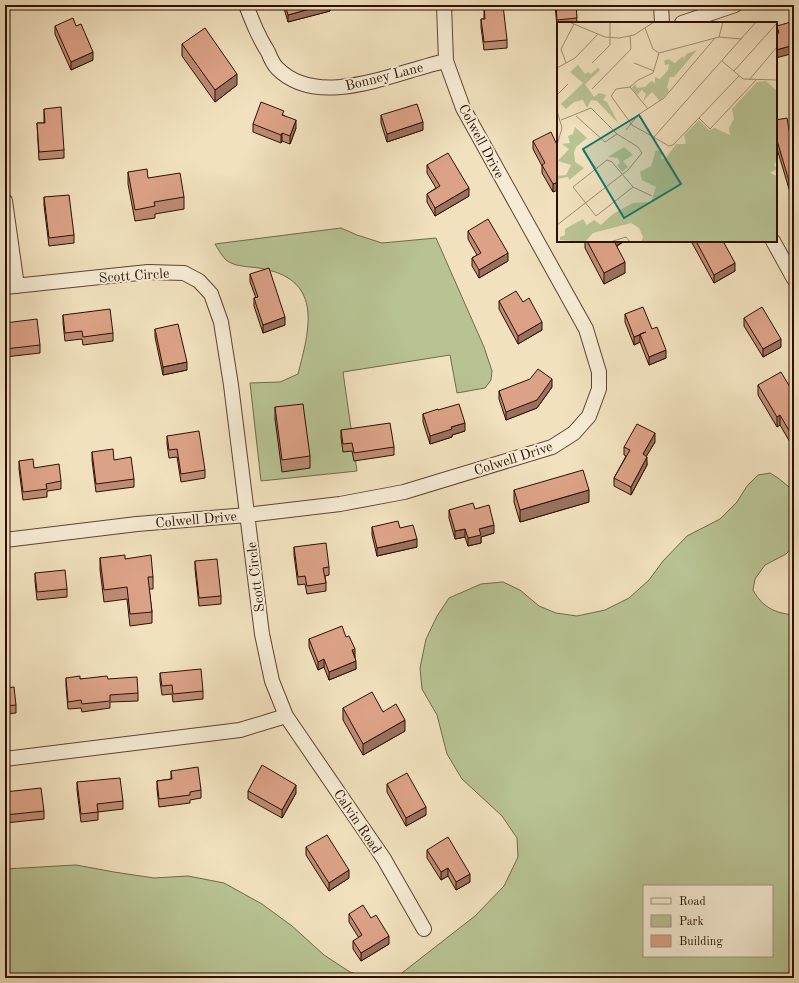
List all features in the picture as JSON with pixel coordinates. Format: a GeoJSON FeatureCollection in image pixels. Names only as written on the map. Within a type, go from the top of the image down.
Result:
{"type":"FeatureCollection","features":[{"type":"Feature","properties":{"kind":"street","name":"Bonney Lane"},"geometry":{"type":"LineString","coordinates":[[246,5],[255,30],[276,67],[288,78],[308,86],[334,88],[378,80],[446,61]]}},
{"type":"Feature","properties":{"kind":"street","name":"Colwell Drive"},"geometry":{"type":"LineString","coordinates":[[5,540],[137,524],[247,515],[340,504],[404,492],[552,447],[574,433],[589,416],[599,389],[599,372],[586,329],[463,108],[446,61],[444,5]]}},
{"type":"Feature","properties":{"kind":"street"},"geometry":{"type":"LineString","coordinates":[[661,5],[662,22]]}},
{"type":"Feature","properties":{"kind":"street"},"geometry":{"type":"LineString","coordinates":[[685,22],[735,5]]}},
{"type":"Feature","properties":{"kind":"street"},"geometry":{"type":"LineString","coordinates":[[5,201],[11,286]]}},
{"type":"Feature","properties":{"kind":"street"},"geometry":{"type":"LineString","coordinates":[[774,242],[794,279]]}},
{"type":"Feature","properties":{"kind":"street","name":"Scott Circle"},"geometry":{"type":"LineString","coordinates":[[11,286],[148,272],[184,272],[199,281],[211,294],[220,322],[231,385],[262,634],[272,681],[286,716]]}},
{"type":"Feature","properties":{"kind":"street"},"geometry":{"type":"LineString","coordinates":[[5,759],[240,730],[286,716]]}},
{"type":"Feature","properties":{"kind":"street","name":"Calvin Road"},"geometry":{"type":"LineString","coordinates":[[286,716],[384,859],[424,929]]}},
{"type":"Feature","properties":{"kind":"green space"},"geometry":{"type":"Polygon","coordinates":[[[341,228],[382,243],[436,238],[484,347],[492,371],[491,380],[485,388],[457,393],[450,355],[343,372],[357,471],[261,481],[250,383],[280,382],[298,374],[306,341],[308,310],[304,296],[296,284],[283,275],[264,269],[239,266],[230,263],[226,260],[215,244],[341,228]]]}},
{"type":"Feature","properties":{"kind":"green space"},"geometry":{"type":"Polygon","coordinates":[[[770,473],[794,491],[794,546],[786,554],[765,565],[755,579],[753,590],[765,605],[775,611],[794,615],[794,978],[391,978],[398,976],[475,916],[504,886],[518,857],[517,838],[502,816],[462,779],[447,754],[437,715],[422,689],[420,668],[426,639],[437,616],[449,598],[481,584],[503,582],[520,590],[539,606],[556,613],[577,616],[605,610],[629,598],[649,580],[663,561],[687,536],[720,519],[737,502],[747,486],[758,475],[770,473]]]}},
{"type":"Feature","properties":{"kind":"green space"},"geometry":{"type":"Polygon","coordinates":[[[76,865],[154,878],[188,876],[224,883],[262,904],[292,926],[324,955],[350,972],[371,978],[5,978],[5,869],[76,865]]]}},
{"type":"Feature","properties":{"kind":"building"},"geometry":{"type":"Polygon","coordinates":[[[285,5],[324,5],[288,15],[285,5]]]}},
{"type":"Feature","properties":{"kind":"building"},"geometry":{"type":"Polygon","coordinates":[[[503,5],[507,40],[484,42],[481,19],[485,19],[484,6],[503,5]]]}},
{"type":"Feature","properties":{"kind":"building"},"geometry":{"type":"Polygon","coordinates":[[[556,5],[576,5],[577,18],[557,20],[556,5]]]}},
{"type":"Feature","properties":{"kind":"building"},"geometry":{"type":"Polygon","coordinates":[[[73,18],[76,26],[81,24],[93,52],[71,62],[55,26],[73,18]]]}},
{"type":"Feature","properties":{"kind":"building"},"geometry":{"type":"Polygon","coordinates":[[[794,21],[794,45],[777,50],[777,34],[779,33],[777,26],[794,21]]]}},
{"type":"Feature","properties":{"kind":"building"},"geometry":{"type":"Polygon","coordinates":[[[205,28],[237,74],[215,90],[182,44],[205,28]]]}},
{"type":"Feature","properties":{"kind":"building"},"geometry":{"type":"Polygon","coordinates":[[[261,102],[284,111],[282,115],[296,120],[290,136],[282,133],[281,135],[253,124],[261,102]]]}},
{"type":"Feature","properties":{"kind":"building"},"geometry":{"type":"Polygon","coordinates":[[[417,104],[423,122],[387,134],[381,115],[417,104]]]}},
{"type":"Feature","properties":{"kind":"building"},"geometry":{"type":"Polygon","coordinates":[[[61,107],[64,150],[39,152],[37,123],[45,123],[44,109],[61,107]]]}},
{"type":"Feature","properties":{"kind":"building"},"geometry":{"type":"Polygon","coordinates":[[[787,118],[791,141],[794,140],[794,180],[789,181],[777,140],[777,120],[787,118]]]}},
{"type":"Feature","properties":{"kind":"building"},"geometry":{"type":"Polygon","coordinates":[[[551,132],[557,145],[557,182],[553,184],[542,165],[545,163],[533,141],[551,132]]]}},
{"type":"Feature","properties":{"kind":"building"},"geometry":{"type":"Polygon","coordinates":[[[448,153],[469,188],[435,208],[427,194],[440,186],[427,165],[448,153]]]}},
{"type":"Feature","properties":{"kind":"building"},"geometry":{"type":"Polygon","coordinates":[[[147,169],[148,178],[180,173],[184,197],[154,202],[155,206],[135,210],[128,172],[147,169]]]}},
{"type":"Feature","properties":{"kind":"building"},"geometry":{"type":"Polygon","coordinates":[[[69,195],[74,235],[49,238],[44,197],[69,195]]]}},
{"type":"Feature","properties":{"kind":"building"},"geometry":{"type":"Polygon","coordinates":[[[488,219],[508,253],[479,270],[472,258],[481,253],[468,231],[488,219]]]}},
{"type":"Feature","properties":{"kind":"building"},"geometry":{"type":"Polygon","coordinates":[[[588,242],[615,242],[625,262],[604,273],[588,242]]]}},
{"type":"Feature","properties":{"kind":"building"},"geometry":{"type":"Polygon","coordinates":[[[697,242],[724,242],[735,263],[714,275],[697,242]]]}},
{"type":"Feature","properties":{"kind":"building"},"geometry":{"type":"Polygon","coordinates":[[[269,268],[285,317],[263,325],[254,298],[258,297],[250,274],[269,268]]]}},
{"type":"Feature","properties":{"kind":"building"},"geometry":{"type":"Polygon","coordinates":[[[516,291],[523,302],[529,298],[542,322],[518,336],[499,301],[516,291]]]}},
{"type":"Feature","properties":{"kind":"building"},"geometry":{"type":"Polygon","coordinates":[[[643,307],[652,329],[657,327],[666,350],[649,357],[640,334],[634,337],[625,314],[643,307]]]}},
{"type":"Feature","properties":{"kind":"building"},"geometry":{"type":"Polygon","coordinates":[[[762,307],[781,339],[763,349],[744,318],[762,307]]]}},
{"type":"Feature","properties":{"kind":"building"},"geometry":{"type":"Polygon","coordinates":[[[110,309],[113,333],[83,337],[82,331],[65,333],[63,315],[110,309]]]}},
{"type":"Feature","properties":{"kind":"building"},"geometry":{"type":"Polygon","coordinates":[[[37,319],[40,345],[5,349],[5,323],[37,319]]]}},
{"type":"Feature","properties":{"kind":"building"},"geometry":{"type":"Polygon","coordinates":[[[178,324],[187,362],[163,367],[155,329],[178,324]]]}},
{"type":"Feature","properties":{"kind":"building"},"geometry":{"type":"Polygon","coordinates":[[[538,369],[552,379],[537,400],[506,412],[499,391],[530,379],[538,369]]]}},
{"type":"Feature","properties":{"kind":"building"},"geometry":{"type":"Polygon","coordinates":[[[781,372],[794,394],[792,395],[794,399],[794,439],[780,415],[777,417],[758,385],[781,372]]]}},
{"type":"Feature","properties":{"kind":"building"},"geometry":{"type":"Polygon","coordinates":[[[303,404],[310,456],[282,460],[275,407],[303,404]]]}},
{"type":"Feature","properties":{"kind":"building"},"geometry":{"type":"Polygon","coordinates":[[[459,404],[465,423],[430,436],[423,414],[459,404]]]}},
{"type":"Feature","properties":{"kind":"building"},"geometry":{"type":"Polygon","coordinates":[[[390,423],[394,447],[354,453],[352,443],[343,444],[341,430],[390,423]]]}},
{"type":"Feature","properties":{"kind":"building"},"geometry":{"type":"Polygon","coordinates":[[[637,424],[655,433],[643,454],[647,457],[631,487],[614,478],[630,450],[624,447],[637,424]]]}},
{"type":"Feature","properties":{"kind":"building"},"geometry":{"type":"Polygon","coordinates":[[[199,431],[205,470],[181,474],[177,449],[169,450],[167,436],[199,431]]]}},
{"type":"Feature","properties":{"kind":"building"},"geometry":{"type":"Polygon","coordinates":[[[113,449],[114,460],[131,457],[134,479],[96,484],[92,452],[113,449]]]}},
{"type":"Feature","properties":{"kind":"building"},"geometry":{"type":"Polygon","coordinates":[[[33,459],[34,468],[59,464],[61,481],[46,484],[47,489],[23,492],[19,461],[33,459]]]}},
{"type":"Feature","properties":{"kind":"building"},"geometry":{"type":"Polygon","coordinates":[[[583,470],[589,490],[520,510],[514,490],[583,470]]]}},
{"type":"Feature","properties":{"kind":"building"},"geometry":{"type":"Polygon","coordinates":[[[473,503],[475,509],[489,505],[494,525],[479,529],[481,535],[468,538],[465,529],[455,531],[449,510],[473,503]]]}},
{"type":"Feature","properties":{"kind":"building"},"geometry":{"type":"Polygon","coordinates":[[[398,521],[400,528],[413,525],[417,539],[377,548],[372,527],[398,521]]]}},
{"type":"Feature","properties":{"kind":"building"},"geometry":{"type":"Polygon","coordinates":[[[326,543],[329,567],[323,568],[326,583],[307,586],[305,576],[298,577],[294,547],[326,543]]]}},
{"type":"Feature","properties":{"kind":"building"},"geometry":{"type":"Polygon","coordinates":[[[125,555],[125,559],[151,555],[153,577],[148,577],[152,612],[130,614],[127,587],[104,590],[100,558],[125,555]]]}},
{"type":"Feature","properties":{"kind":"building"},"geometry":{"type":"Polygon","coordinates":[[[217,559],[221,596],[199,598],[195,561],[217,559]]]}},
{"type":"Feature","properties":{"kind":"building"},"geometry":{"type":"Polygon","coordinates":[[[65,570],[67,589],[37,592],[35,573],[65,570]]]}},
{"type":"Feature","properties":{"kind":"building"},"geometry":{"type":"Polygon","coordinates":[[[342,626],[346,637],[349,636],[355,649],[352,650],[356,661],[329,672],[324,659],[318,662],[309,639],[342,626]]]}},
{"type":"Feature","properties":{"kind":"building"},"geometry":{"type":"Polygon","coordinates":[[[201,669],[203,691],[173,694],[172,685],[162,686],[160,673],[201,669]]]}},
{"type":"Feature","properties":{"kind":"building"},"geometry":{"type":"Polygon","coordinates":[[[80,676],[80,679],[107,676],[108,679],[137,677],[138,693],[110,695],[110,701],[82,704],[81,700],[68,702],[66,678],[80,676]]]}},
{"type":"Feature","properties":{"kind":"building"},"geometry":{"type":"Polygon","coordinates":[[[14,687],[16,705],[5,706],[5,688],[14,687]]]}},
{"type":"Feature","properties":{"kind":"building"},"geometry":{"type":"Polygon","coordinates":[[[372,692],[383,712],[396,704],[405,720],[363,744],[343,708],[372,692]]]}},
{"type":"Feature","properties":{"kind":"building"},"geometry":{"type":"Polygon","coordinates":[[[262,765],[296,785],[282,810],[248,791],[262,765]]]}},
{"type":"Feature","properties":{"kind":"building"},"geometry":{"type":"Polygon","coordinates":[[[198,767],[201,790],[190,792],[190,795],[159,799],[157,781],[172,779],[171,771],[198,767]]]}},
{"type":"Feature","properties":{"kind":"building"},"geometry":{"type":"Polygon","coordinates":[[[407,773],[426,807],[406,818],[387,784],[407,773]]]}},
{"type":"Feature","properties":{"kind":"building"},"geometry":{"type":"Polygon","coordinates":[[[120,778],[123,801],[97,804],[98,812],[81,814],[77,782],[120,778]]]}},
{"type":"Feature","properties":{"kind":"building"},"geometry":{"type":"Polygon","coordinates":[[[41,788],[44,811],[5,815],[5,792],[41,788]]]}},
{"type":"Feature","properties":{"kind":"building"},"geometry":{"type":"Polygon","coordinates":[[[327,835],[349,870],[329,883],[306,847],[327,835]]]}},
{"type":"Feature","properties":{"kind":"building"},"geometry":{"type":"Polygon","coordinates":[[[448,837],[470,874],[456,882],[448,868],[441,872],[427,850],[448,837]]]}},
{"type":"Feature","properties":{"kind":"building"},"geometry":{"type":"Polygon","coordinates":[[[363,905],[371,918],[376,915],[389,936],[361,953],[353,941],[362,935],[349,914],[363,905]]]}}]}
